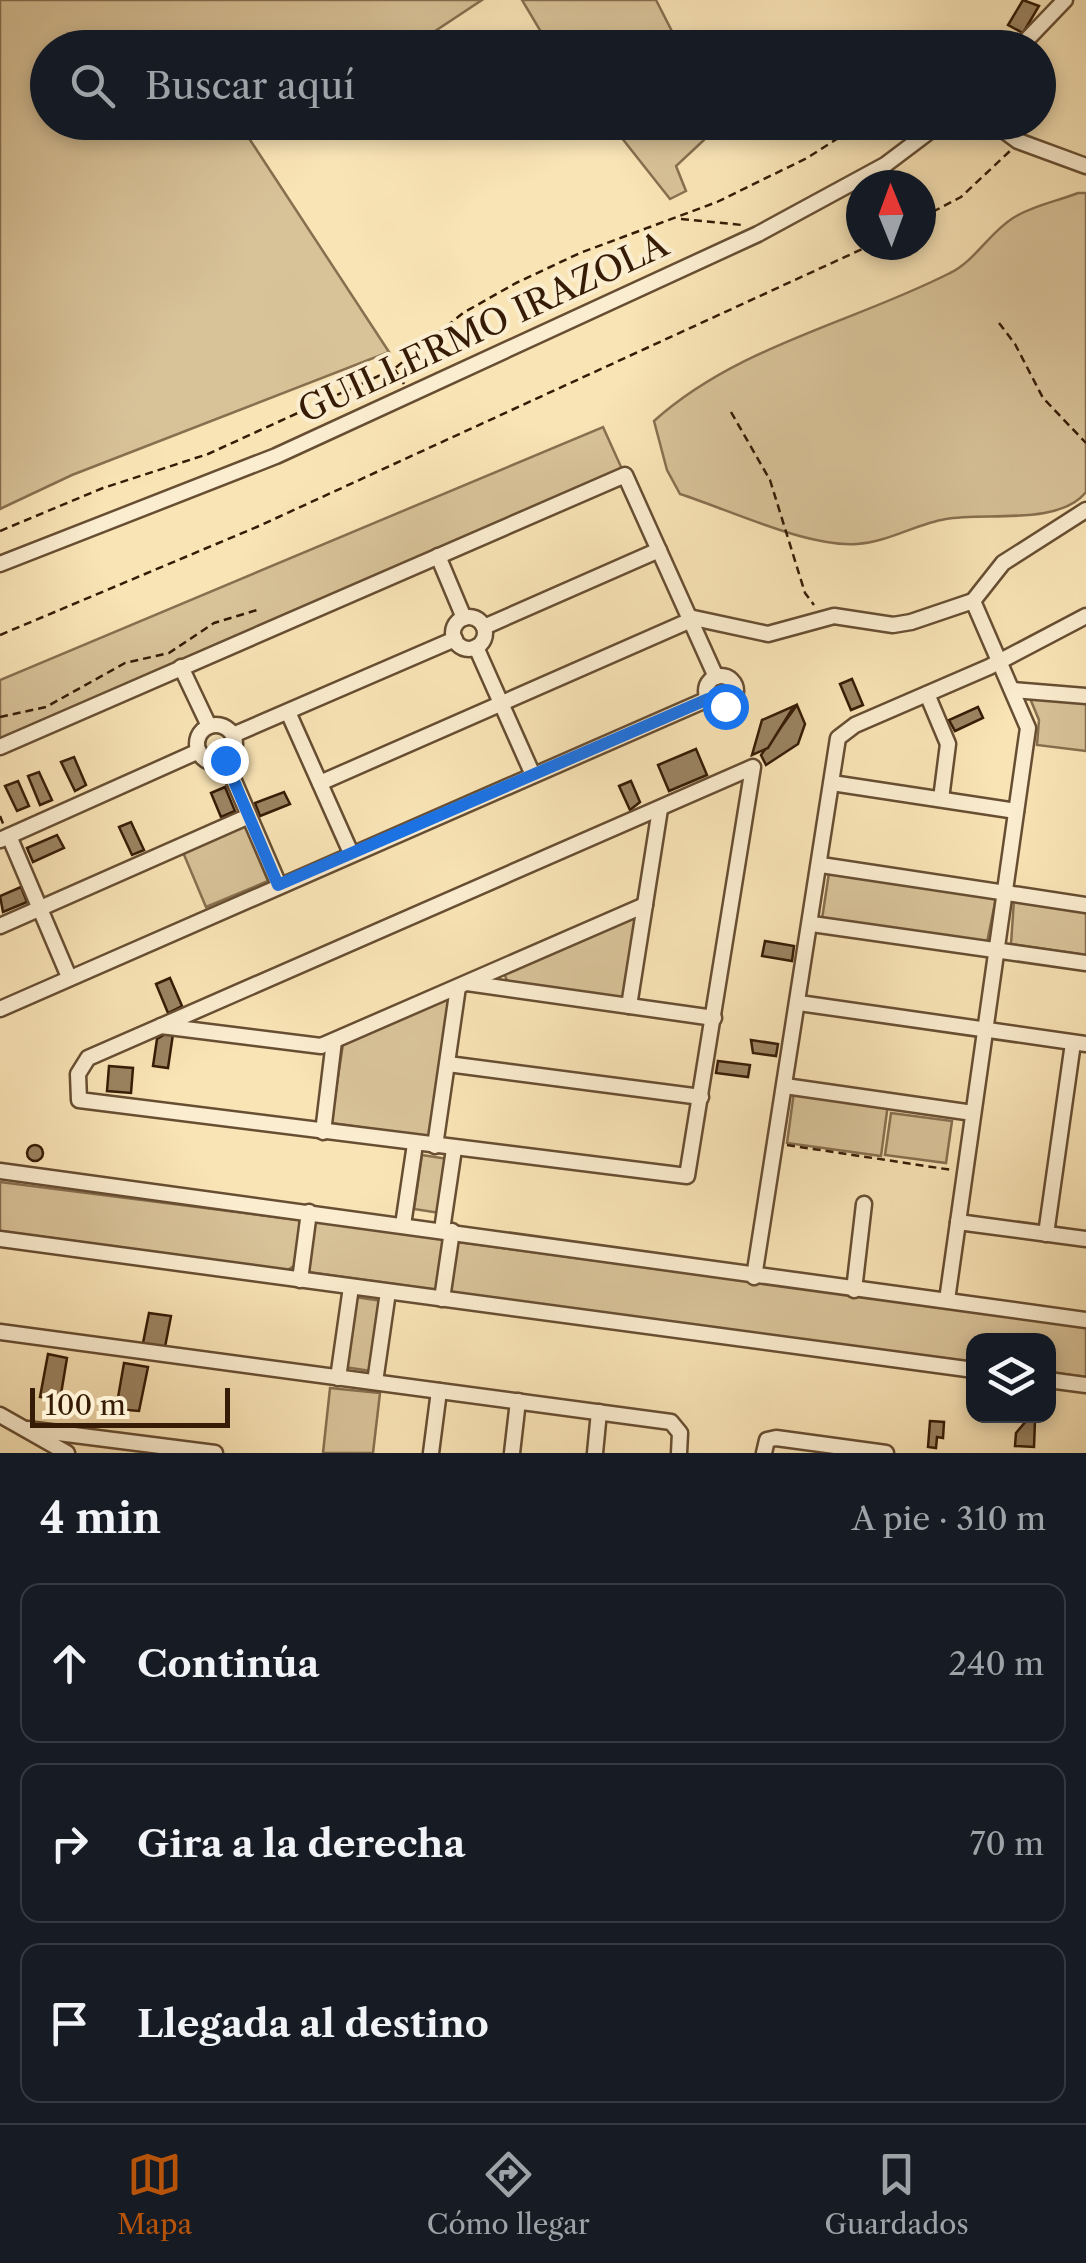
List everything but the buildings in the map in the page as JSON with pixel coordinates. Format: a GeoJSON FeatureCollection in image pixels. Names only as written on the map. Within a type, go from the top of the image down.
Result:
{"type":"FeatureCollection","features":[{"type":"Feature","properties":{"kind":"street"},"geometry":{"type":"LineString","coordinates":[[1036,30],[1064,0]]}},
{"type":"Feature","properties":{"kind":"street","name":"GUILLERMO IRAZOLA"},"geometry":{"type":"LineString","coordinates":[[0,564],[276,456],[774,226],[886,164],[918,140]]}},
{"type":"Feature","properties":{"kind":"street"},"geometry":{"type":"LineString","coordinates":[[1018,141],[1086,166]]}},
{"type":"Feature","properties":{"kind":"street"},"geometry":{"type":"LineString","coordinates":[[0,747],[625,475],[716,677]]}},
{"type":"Feature","properties":{"kind":"street"},"geometry":{"type":"LineString","coordinates":[[320,783],[690,618],[768,634],[823,618],[894,625],[973,601],[1003,563],[1086,510]]}},
{"type":"Feature","properties":{"kind":"street"},"geometry":{"type":"LineString","coordinates":[[484,627],[658,550]]}},
{"type":"Feature","properties":{"kind":"street"},"geometry":{"type":"LineString","coordinates":[[438,556],[464,618]]}},
{"type":"Feature","properties":{"kind":"street"},"geometry":{"type":"LineString","coordinates":[[947,1300],[1028,728],[973,601]]}},
{"type":"Feature","properties":{"kind":"street"},"geometry":{"type":"LineString","coordinates":[[754,1277],[838,738],[1000,662],[1086,616]]}},
{"type":"Feature","properties":{"kind":"street"},"geometry":{"type":"LineString","coordinates":[[464,618],[475,618],[484,627],[485,636],[476,647],[464,647],[455,639],[454,627],[464,618]]}},
{"type":"Feature","properties":{"kind":"street"},"geometry":{"type":"LineString","coordinates":[[233,735],[455,639]]}},
{"type":"Feature","properties":{"kind":"street"},"geometry":{"type":"LineString","coordinates":[[476,647],[533,775]]}},
{"type":"Feature","properties":{"kind":"street"},"geometry":{"type":"LineString","coordinates":[[181,667],[208,726]]}},
{"type":"Feature","properties":{"kind":"street"},"geometry":{"type":"LineString","coordinates":[[708,699],[708,684],[716,677]]}},
{"type":"Feature","properties":{"kind":"street"},"geometry":{"type":"LineString","coordinates":[[0,1009],[708,699],[725,706],[736,696],[733,681],[716,677]]}},
{"type":"Feature","properties":{"kind":"street"},"geometry":{"type":"LineString","coordinates":[[1014,690],[1086,696]]}},
{"type":"Feature","properties":{"kind":"street"},"geometry":{"type":"LineString","coordinates":[[927,694],[948,744],[941,800]]}},
{"type":"Feature","properties":{"kind":"street"},"geometry":{"type":"LineString","coordinates":[[288,712],[351,853]]}},
{"type":"Feature","properties":{"kind":"street"},"geometry":{"type":"LineString","coordinates":[[208,726],[224,726],[233,735],[235,748],[225,760],[210,761],[199,751],[199,736],[208,726]]}},
{"type":"Feature","properties":{"kind":"street"},"geometry":{"type":"LineString","coordinates":[[70,976],[4,838],[199,751]]}},
{"type":"Feature","properties":{"kind":"street"},"geometry":{"type":"LineString","coordinates":[[225,760],[278,885]]}},
{"type":"Feature","properties":{"kind":"street"},"geometry":{"type":"LineString","coordinates":[[753,767],[690,1169],[682,1178],[79,1100],[78,1074],[88,1058],[660,809],[753,767]]}},
{"type":"Feature","properties":{"kind":"street"},"geometry":{"type":"LineString","coordinates":[[832,782],[1016,811]]}},
{"type":"Feature","properties":{"kind":"street"},"geometry":{"type":"LineString","coordinates":[[629,1006],[660,809]]}},
{"type":"Feature","properties":{"kind":"street"},"geometry":{"type":"LineString","coordinates":[[0,926],[250,816]]}},
{"type":"Feature","properties":{"kind":"street"},"geometry":{"type":"LineString","coordinates":[[821,866],[1086,904]]}},
{"type":"Feature","properties":{"kind":"street"},"geometry":{"type":"LineString","coordinates":[[162,1026],[321,1046],[645,905]]}},
{"type":"Feature","properties":{"kind":"street"},"geometry":{"type":"LineString","coordinates":[[812,924],[1086,964]]}},
{"type":"Feature","properties":{"kind":"street"},"geometry":{"type":"LineString","coordinates":[[462,985],[714,1018]]}},
{"type":"Feature","properties":{"kind":"street"},"geometry":{"type":"LineString","coordinates":[[435,1146],[462,985]]}},
{"type":"Feature","properties":{"kind":"street"},"geometry":{"type":"LineString","coordinates":[[798,1003],[1080,1044],[1046,1234]]}},
{"type":"Feature","properties":{"kind":"street"},"geometry":{"type":"LineString","coordinates":[[323,1132],[334,1041]]}},
{"type":"Feature","properties":{"kind":"street"},"geometry":{"type":"LineString","coordinates":[[448,1064],[701,1098]]}},
{"type":"Feature","properties":{"kind":"street"},"geometry":{"type":"LineString","coordinates":[[785,1086],[973,1113]]}},
{"type":"Feature","properties":{"kind":"street"},"geometry":{"type":"LineString","coordinates":[[403,1225],[415,1144]]}},
{"type":"Feature","properties":{"kind":"street"},"geometry":{"type":"LineString","coordinates":[[442,1299],[454,1149]]}},
{"type":"Feature","properties":{"kind":"street"},"geometry":{"type":"LineString","coordinates":[[0,1171],[1086,1320]]}},
{"type":"Feature","properties":{"kind":"street"},"geometry":{"type":"LineString","coordinates":[[854,1290],[864,1204]]}},
{"type":"Feature","properties":{"kind":"street"},"geometry":{"type":"LineString","coordinates":[[300,1280],[309,1212]]}},
{"type":"Feature","properties":{"kind":"street"},"geometry":{"type":"LineString","coordinates":[[958,1222],[1086,1239]]}},
{"type":"Feature","properties":{"kind":"street"},"geometry":{"type":"LineString","coordinates":[[0,1239],[966,1369]]}},
{"type":"Feature","properties":{"kind":"street"},"geometry":{"type":"LineString","coordinates":[[338,1378],[351,1286]]}},
{"type":"Feature","properties":{"kind":"street"},"geometry":{"type":"LineString","coordinates":[[375,1382],[388,1292]]}},
{"type":"Feature","properties":{"kind":"street"},"geometry":{"type":"LineString","coordinates":[[0,1332],[676,1424],[680,1433],[679,1453]]}},
{"type":"Feature","properties":{"kind":"street"},"geometry":{"type":"LineString","coordinates":[[1056,1381],[1086,1385]]}},
{"type":"Feature","properties":{"kind":"street"},"geometry":{"type":"LineString","coordinates":[[431,1453],[439,1391]]}},
{"type":"Feature","properties":{"kind":"street"},"geometry":{"type":"LineString","coordinates":[[512,1453],[518,1402]]}},
{"type":"Feature","properties":{"kind":"street"},"geometry":{"type":"LineString","coordinates":[[594,1453],[599,1412]]}},
{"type":"Feature","properties":{"kind":"street"},"geometry":{"type":"LineString","coordinates":[[0,1415],[67,1453]]}},
{"type":"Feature","properties":{"kind":"street"},"geometry":{"type":"LineString","coordinates":[[27,1430],[216,1453]]}},
{"type":"Feature","properties":{"kind":"street"},"geometry":{"type":"LineString","coordinates":[[76,1453],[78,1442],[86,1438]]}},
{"type":"Feature","properties":{"kind":"street"},"geometry":{"type":"LineString","coordinates":[[764,1453],[767,1440],[776,1438],[886,1453]]}},
{"type":"Feature","properties":{"kind":"path"},"geometry":{"type":"LineString","coordinates":[[0,531],[103,488],[208,454],[394,369],[462,314],[516,283],[580,253],[679,218],[807,158],[835,140]]}},
{"type":"Feature","properties":{"kind":"path"},"geometry":{"type":"LineString","coordinates":[[936,209],[971,188],[1018,141]]}},
{"type":"Feature","properties":{"kind":"path"},"geometry":{"type":"LineString","coordinates":[[679,218],[774,226]]}},
{"type":"Feature","properties":{"kind":"path"},"geometry":{"type":"LineString","coordinates":[[0,635],[277,518],[846,256]]}},
{"type":"Feature","properties":{"kind":"path"},"geometry":{"type":"LineString","coordinates":[[998,323],[1016,344],[1042,398],[1086,443]]}},
{"type":"Feature","properties":{"kind":"path"},"geometry":{"type":"LineString","coordinates":[[394,369],[409,392]]}},
{"type":"Feature","properties":{"kind":"path"},"geometry":{"type":"LineString","coordinates":[[731,412],[770,480],[805,593],[823,618]]}},
{"type":"Feature","properties":{"kind":"path"},"geometry":{"type":"LineString","coordinates":[[0,717],[46,707],[126,663],[168,652],[214,624],[257,610]]}},
{"type":"Feature","properties":{"kind":"path"},"geometry":{"type":"LineString","coordinates":[[776,1143],[965,1172]]}},
{"type":"Feature","properties":{"kind":"shaded area"},"geometry":{"type":"Polygon","coordinates":[[[0,0],[482,0],[437,30],[30,30],[30,140],[250,140],[389,352],[72,475],[0,509],[0,0]]]}},
{"type":"Feature","properties":{"kind":"shaded area"},"geometry":{"type":"Polygon","coordinates":[[[522,0],[656,0],[671,30],[540,30],[522,0]]]}},
{"type":"Feature","properties":{"kind":"shaded area"},"geometry":{"type":"Polygon","coordinates":[[[623,140],[704,140],[676,166],[686,191],[670,199],[623,140]]]}},
{"type":"Feature","properties":{"kind":"shaded area"},"geometry":{"type":"Polygon","coordinates":[[[1086,193],[1086,492],[1074,503],[1040,514],[946,519],[857,544],[792,534],[680,494],[667,470],[654,421],[687,395],[758,354],[950,273],[1013,218],[1086,193]]]}},
{"type":"Feature","properties":{"kind":"shaded area"},"geometry":{"type":"Polygon","coordinates":[[[603,427],[622,469],[0,738],[0,680],[603,427]]]}},
{"type":"Feature","properties":{"kind":"shaded area"},"geometry":{"type":"Polygon","coordinates":[[[1029,696],[1086,701],[1086,751],[1037,745],[1039,720],[1029,696]]]}},
{"type":"Feature","properties":{"kind":"shaded area"},"geometry":{"type":"Polygon","coordinates":[[[244,823],[268,881],[206,907],[182,850],[244,823]]]}},
{"type":"Feature","properties":{"kind":"shaded area"},"geometry":{"type":"Polygon","coordinates":[[[829,873],[996,898],[987,942],[822,919],[829,873]]]}},
{"type":"Feature","properties":{"kind":"shaded area"},"geometry":{"type":"Polygon","coordinates":[[[1014,900],[1086,911],[1086,955],[1011,944],[1014,900]]]}},
{"type":"Feature","properties":{"kind":"shaded area"},"geometry":{"type":"Polygon","coordinates":[[[639,913],[624,999],[508,983],[504,973],[639,913]]]}},
{"type":"Feature","properties":{"kind":"shaded area"},"geometry":{"type":"Polygon","coordinates":[[[450,996],[430,1137],[331,1123],[343,1044],[450,996]]]}},
{"type":"Feature","properties":{"kind":"shaded area"},"geometry":{"type":"Polygon","coordinates":[[[794,1092],[888,1104],[881,1156],[787,1143],[794,1092]]]}},
{"type":"Feature","properties":{"kind":"shaded area"},"geometry":{"type":"Polygon","coordinates":[[[891,1113],[952,1121],[946,1163],[885,1155],[891,1113]]]}},
{"type":"Feature","properties":{"kind":"shaded area"},"geometry":{"type":"Polygon","coordinates":[[[422,1155],[448,1159],[440,1213],[414,1209],[422,1155]]]}},
{"type":"Feature","properties":{"kind":"shaded area"},"geometry":{"type":"Polygon","coordinates":[[[0,1182],[299,1220],[302,1227],[295,1265],[288,1270],[0,1231],[0,1182]]]}},
{"type":"Feature","properties":{"kind":"shaded area"},"geometry":{"type":"Polygon","coordinates":[[[315,1221],[444,1239],[437,1290],[308,1272],[315,1221]]]}},
{"type":"Feature","properties":{"kind":"shaded area"},"geometry":{"type":"Polygon","coordinates":[[[458,1242],[1086,1327],[1086,1377],[1056,1373],[1056,1333],[966,1333],[966,1361],[450,1294],[458,1242]]]}},
{"type":"Feature","properties":{"kind":"shaded area"},"geometry":{"type":"Polygon","coordinates":[[[355,1297],[382,1301],[371,1371],[344,1367],[355,1297]]]}},
{"type":"Feature","properties":{"kind":"shaded area"},"geometry":{"type":"Polygon","coordinates":[[[330,1388],[380,1393],[373,1453],[323,1453],[330,1388]]]}},
{"type":"Feature","properties":{"kind":"route"},"geometry":{"type":"LineString","coordinates":[[225,760],[278,885],[708,699],[725,706]]}}]}
